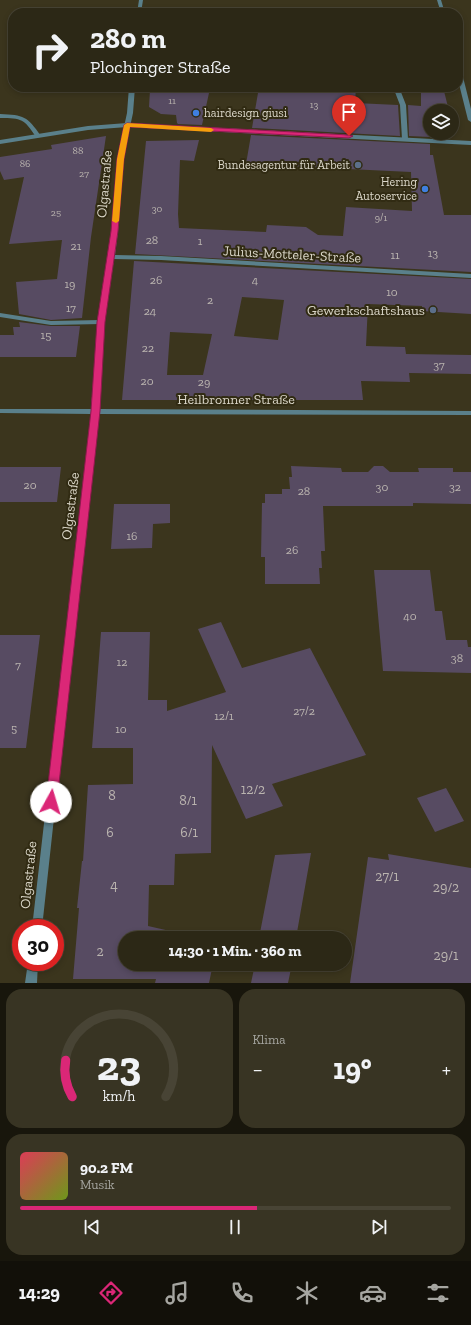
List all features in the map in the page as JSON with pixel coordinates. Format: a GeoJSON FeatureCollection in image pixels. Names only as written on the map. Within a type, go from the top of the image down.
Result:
{"type":"FeatureCollection","features":[{"type":"Feature","properties":{"kind":"street"},"geometry":{"type":"LineString","coordinates":[[463,89],[471,120]]}},
{"type":"Feature","properties":{"kind":"street","name":"Olgastraße"},"geometry":{"type":"LineString","coordinates":[[38,919],[96,411],[101,322],[111,257],[120,159],[127,125],[131,92]]}},
{"type":"Feature","properties":{"kind":"street"},"geometry":{"type":"LineString","coordinates":[[398,92],[403,105],[405,139]]}},
{"type":"Feature","properties":{"kind":"street"},"geometry":{"type":"LineString","coordinates":[[0,116],[21,117],[28,121],[38,136]]}},
{"type":"Feature","properties":{"kind":"street"},"geometry":{"type":"LineString","coordinates":[[0,142],[88,128],[127,125],[471,143]]}},
{"type":"Feature","properties":{"kind":"street","name":"Julius-Motteler-Straße"},"geometry":{"type":"LineString","coordinates":[[111,257],[161,258],[471,276]]}},
{"type":"Feature","properties":{"kind":"street"},"geometry":{"type":"LineString","coordinates":[[0,315],[51,323],[101,322]]}},
{"type":"Feature","properties":{"kind":"street","name":"Heilbronner Straße"},"geometry":{"type":"LineString","coordinates":[[0,411],[471,413]]}},
{"type":"Feature","properties":{"kind":"street"},"geometry":{"type":"LineString","coordinates":[[31,983],[32,971]]}},
{"type":"Feature","properties":{"kind":"building"},"geometry":{"type":"Polygon","coordinates":[[[150,92],[209,93],[202,125],[178,124],[176,115],[161,114],[149,107],[150,92]]]}},
{"type":"Feature","properties":{"kind":"building"},"geometry":{"type":"Polygon","coordinates":[[[258,92],[356,92],[355,103],[398,105],[400,136],[252,128],[258,92]]]}},
{"type":"Feature","properties":{"kind":"building"},"geometry":{"type":"Polygon","coordinates":[[[421,92],[444,92],[447,104],[423,104],[423,137],[409,136],[408,105],[421,106],[421,92]]]}},
{"type":"Feature","properties":{"kind":"building"},"geometry":{"type":"Polygon","coordinates":[[[251,135],[430,144],[430,155],[433,155],[444,215],[471,215],[471,272],[135,254],[146,141],[199,140],[194,161],[180,160],[178,214],[179,228],[266,232],[267,225],[306,227],[318,235],[343,236],[346,207],[412,211],[411,172],[246,164],[251,135]]]}},
{"type":"Feature","properties":{"kind":"building"},"geometry":{"type":"Polygon","coordinates":[[[106,136],[91,237],[82,318],[51,320],[19,314],[16,282],[57,279],[62,240],[9,244],[24,177],[4,180],[0,171],[0,157],[52,149],[51,145],[106,136]]]}},
{"type":"Feature","properties":{"kind":"building"},"geometry":{"type":"Polygon","coordinates":[[[134,261],[471,279],[471,314],[422,311],[422,306],[368,304],[366,346],[405,347],[406,354],[471,355],[471,374],[409,373],[410,382],[361,381],[363,400],[122,400],[134,261]],[[242,297],[234,336],[278,340],[284,300],[242,297]],[[170,332],[167,375],[203,375],[212,334],[170,332]]]}},
{"type":"Feature","properties":{"kind":"building"},"geometry":{"type":"Polygon","coordinates":[[[19,322],[51,326],[80,326],[76,357],[0,357],[0,335],[14,335],[13,327],[20,327],[19,322]]]}},
{"type":"Feature","properties":{"kind":"building"},"geometry":{"type":"Polygon","coordinates":[[[291,466],[341,468],[342,472],[368,472],[374,466],[383,466],[390,472],[419,472],[418,468],[453,468],[453,472],[471,472],[471,504],[413,503],[413,506],[323,506],[325,551],[321,551],[322,568],[319,568],[320,584],[265,584],[265,557],[261,557],[262,503],[265,503],[265,494],[282,494],[282,489],[290,489],[289,477],[292,477],[291,466]]]}},
{"type":"Feature","properties":{"kind":"building"},"geometry":{"type":"Polygon","coordinates":[[[0,467],[61,467],[57,502],[0,502],[0,467]]]}},
{"type":"Feature","properties":{"kind":"building"},"geometry":{"type":"Polygon","coordinates":[[[114,504],[170,504],[170,523],[153,524],[152,548],[111,549],[114,504]]]}},
{"type":"Feature","properties":{"kind":"building"},"geometry":{"type":"Polygon","coordinates":[[[374,570],[430,570],[435,611],[442,611],[446,640],[467,640],[468,647],[471,647],[471,673],[383,671],[374,570]]]}},
{"type":"Feature","properties":{"kind":"building"},"geometry":{"type":"Polygon","coordinates":[[[221,622],[242,668],[310,648],[366,755],[272,784],[283,806],[246,819],[212,745],[211,853],[175,854],[174,885],[149,885],[148,926],[170,931],[118,931],[118,971],[212,971],[209,983],[155,983],[156,979],[73,979],[79,908],[77,908],[83,861],[88,785],[133,784],[133,748],[92,748],[101,632],[150,632],[148,700],[167,700],[167,711],[226,692],[198,629],[221,622]]]}},
{"type":"Feature","properties":{"kind":"building"},"geometry":{"type":"Polygon","coordinates":[[[0,635],[40,635],[26,748],[0,748],[0,635]]]}},
{"type":"Feature","properties":{"kind":"building"},"geometry":{"type":"Polygon","coordinates":[[[446,788],[464,821],[435,832],[417,798],[446,788]]]}},
{"type":"Feature","properties":{"kind":"building"},"geometry":{"type":"Polygon","coordinates":[[[311,853],[297,931],[260,931],[275,855],[311,853]]]}},
{"type":"Feature","properties":{"kind":"building"},"geometry":{"type":"Polygon","coordinates":[[[388,854],[471,868],[471,983],[350,983],[368,857],[389,860],[388,854]]]}},
{"type":"Feature","properties":{"kind":"building"},"geometry":{"type":"Polygon","coordinates":[[[254,971],[291,971],[288,983],[251,983],[254,971]]]}},
{"type":"Feature","properties":{"kind":"slow traffic"},"geometry":{"type":"LineString","coordinates":[[116,221],[120,159],[127,125],[211,130]]}},
{"type":"Feature","properties":{"kind":"place","name":"hairdesign giusi"},"geometry":{"type":"Point","coordinates":[196,113]}},
{"type":"Feature","properties":{"kind":"place","name":"Bundesagentur für Arbeit"},"geometry":{"type":"Point","coordinates":[358,165]}},
{"type":"Feature","properties":{"kind":"place","name":"Hering Autoservice"},"geometry":{"type":"Point","coordinates":[425,189]}},
{"type":"Feature","properties":{"kind":"place","name":"Gewerkschaftshaus"},"geometry":{"type":"Point","coordinates":[433,310]}},
{"type":"Feature","properties":{"kind":"route"},"geometry":{"type":"LineString","coordinates":[[51,802],[96,411],[101,322],[115,231],[120,159],[127,125],[349,136]]}}]}
